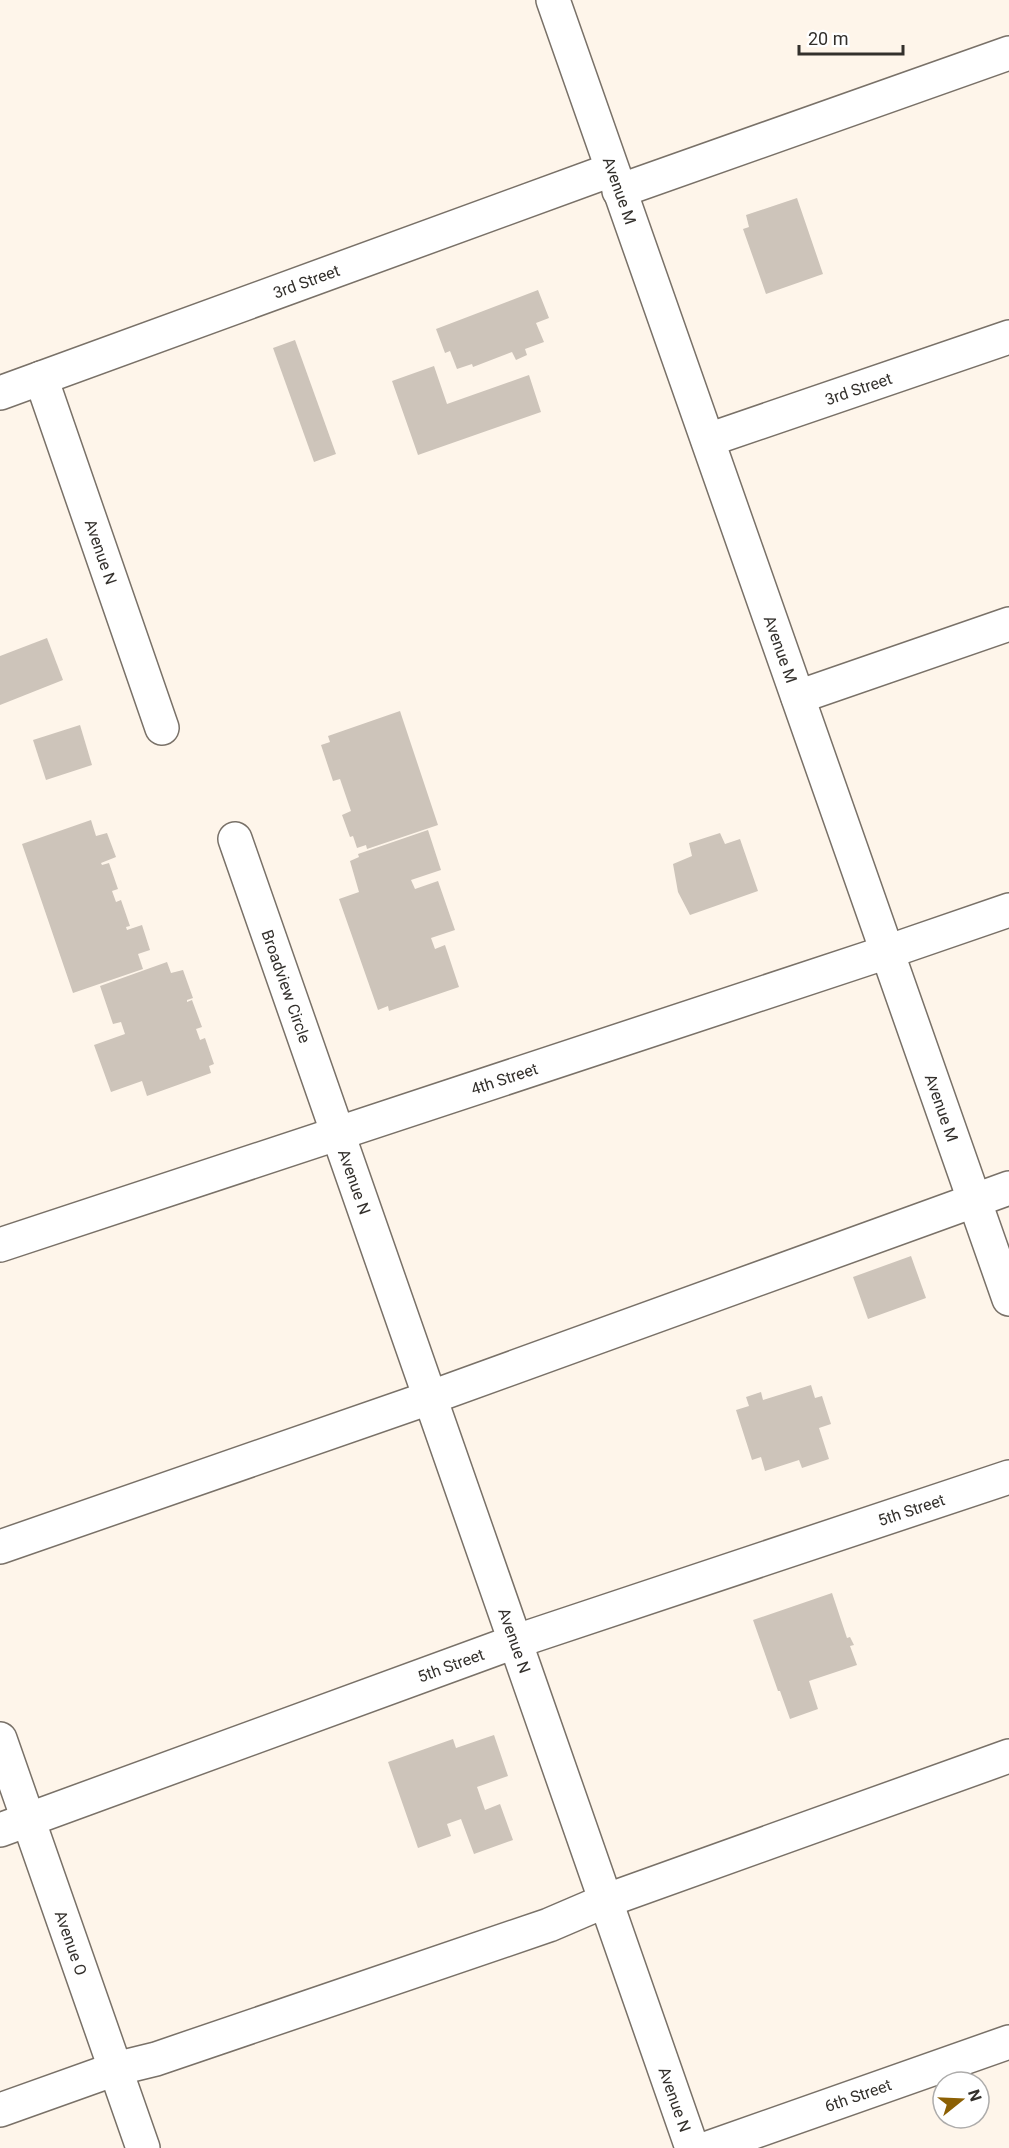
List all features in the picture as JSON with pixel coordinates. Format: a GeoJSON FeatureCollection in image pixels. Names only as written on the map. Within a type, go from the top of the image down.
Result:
{"type":"FeatureCollection","features":[{"type":"Feature","properties":{"kind":"street","name":"Avenue M"},"geometry":{"type":"LineString","coordinates":[[553,0],[1009,1299]]}},
{"type":"Feature","properties":{"kind":"street","name":"3rd Street"},"geometry":{"type":"LineString","coordinates":[[0,393],[615,181],[1009,53]]}},
{"type":"Feature","properties":{"kind":"street","name":"3rd Street"},"geometry":{"type":"LineString","coordinates":[[708,440],[1009,337]]}},
{"type":"Feature","properties":{"kind":"street","name":"Avenue N"},"geometry":{"type":"LineString","coordinates":[[41,378],[162,728]]}},
{"type":"Feature","properties":{"kind":"street"},"geometry":{"type":"LineString","coordinates":[[798,697],[1009,624]]}},
{"type":"Feature","properties":{"kind":"street","name":"Broadview Circle"},"geometry":{"type":"LineString","coordinates":[[235,839],[337,1134]]}},
{"type":"Feature","properties":{"kind":"street","name":"4th Street"},"geometry":{"type":"LineString","coordinates":[[0,1245],[1009,910]]}},
{"type":"Feature","properties":{"kind":"street","name":"Avenue N"},"geometry":{"type":"LineString","coordinates":[[337,1134],[692,2148]]}},
{"type":"Feature","properties":{"kind":"street"},"geometry":{"type":"LineString","coordinates":[[0,1547],[429,1398],[1009,1188]]}},
{"type":"Feature","properties":{"kind":"street","name":"5th Street"},"geometry":{"type":"LineString","coordinates":[[14,1825],[514,1642],[1009,1477]]}},
{"type":"Feature","properties":{"kind":"street","name":"Avenue O"},"geometry":{"type":"LineString","coordinates":[[0,1739],[14,1825],[115,2069],[143,2148]]}},
{"type":"Feature","properties":{"kind":"street"},"geometry":{"type":"LineString","coordinates":[[0,2110],[115,2069],[156,2059],[537,1929],[605,1901],[1009,1756]]}},
{"type":"Feature","properties":{"kind":"street","name":"6th Street"},"geometry":{"type":"LineString","coordinates":[[708,2148],[1009,2042]]}},
{"type":"Feature","properties":{"kind":"building"},"geometry":{"type":"Polygon","coordinates":[[[797,198],[823,274],[766,294],[743,229],[749,227],[746,215],[797,198]]]}},
{"type":"Feature","properties":{"kind":"building"},"geometry":{"type":"Polygon","coordinates":[[[538,290],[549,318],[536,323],[544,342],[525,349],[527,355],[516,360],[512,352],[473,367],[472,364],[457,369],[450,351],[445,353],[436,329],[538,290]]]}},
{"type":"Feature","properties":{"kind":"building"},"geometry":{"type":"Polygon","coordinates":[[[295,340],[336,454],[314,462],[273,348],[295,340]]]}},
{"type":"Feature","properties":{"kind":"building"},"geometry":{"type":"Polygon","coordinates":[[[434,366],[447,404],[529,375],[541,412],[418,455],[392,381],[434,366]]]}},
{"type":"Feature","properties":{"kind":"building"},"geometry":{"type":"Polygon","coordinates":[[[47,638],[63,680],[0,705],[0,656],[47,638]]]}},
{"type":"Feature","properties":{"kind":"building"},"geometry":{"type":"Polygon","coordinates":[[[400,711],[438,825],[367,849],[366,845],[357,848],[353,836],[350,837],[342,815],[351,811],[340,779],[333,781],[321,745],[330,742],[328,736],[400,711]]]}},
{"type":"Feature","properties":{"kind":"building"},"geometry":{"type":"Polygon","coordinates":[[[80,725],[92,765],[46,780],[33,740],[80,725]]]}},
{"type":"Feature","properties":{"kind":"building"},"geometry":{"type":"Polygon","coordinates":[[[91,820],[96,836],[107,833],[116,857],[101,863],[102,865],[109,863],[118,889],[112,891],[116,902],[121,900],[130,926],[126,927],[127,930],[142,925],[150,950],[138,954],[143,969],[73,993],[22,844],[91,820]]]}},
{"type":"Feature","properties":{"kind":"building"},"geometry":{"type":"Polygon","coordinates":[[[428,830],[441,870],[411,880],[415,889],[438,881],[455,930],[431,938],[435,949],[445,945],[459,987],[389,1011],[388,1006],[378,1010],[339,899],[359,892],[350,861],[359,857],[358,854],[428,830]]]}},
{"type":"Feature","properties":{"kind":"building"},"geometry":{"type":"Polygon","coordinates":[[[720,833],[725,844],[740,839],[758,891],[690,915],[678,892],[673,864],[692,856],[689,843],[720,833]]]}},
{"type":"Feature","properties":{"kind":"building"},"geometry":{"type":"Polygon","coordinates":[[[167,962],[171,973],[183,970],[193,998],[187,1002],[192,1000],[202,1027],[196,1029],[200,1040],[205,1038],[214,1064],[209,1066],[211,1073],[147,1096],[142,1081],[111,1092],[94,1045],[125,1034],[121,1022],[113,1024],[100,986],[167,962]]]}},
{"type":"Feature","properties":{"kind":"building"},"geometry":{"type":"Polygon","coordinates":[[[911,1256],[926,1298],[868,1319],[853,1277],[911,1256]]]}},
{"type":"Feature","properties":{"kind":"building"},"geometry":{"type":"Polygon","coordinates":[[[811,1385],[815,1398],[822,1396],[831,1424],[819,1428],[829,1459],[802,1468],[799,1460],[765,1471],[761,1457],[752,1460],[736,1410],[749,1406],[746,1397],[761,1392],[763,1400],[811,1385]]]}},
{"type":"Feature","properties":{"kind":"building"},"geometry":{"type":"Polygon","coordinates":[[[832,1593],[847,1638],[850,1637],[854,1645],[850,1646],[857,1665],[809,1681],[818,1709],[790,1719],[753,1620],[832,1593]]]}},
{"type":"Feature","properties":{"kind":"building"},"geometry":{"type":"Polygon","coordinates":[[[494,1735],[508,1776],[477,1787],[485,1810],[500,1804],[513,1840],[474,1854],[461,1819],[447,1824],[451,1836],[418,1848],[388,1762],[453,1739],[456,1748],[494,1735]]]}}]}
